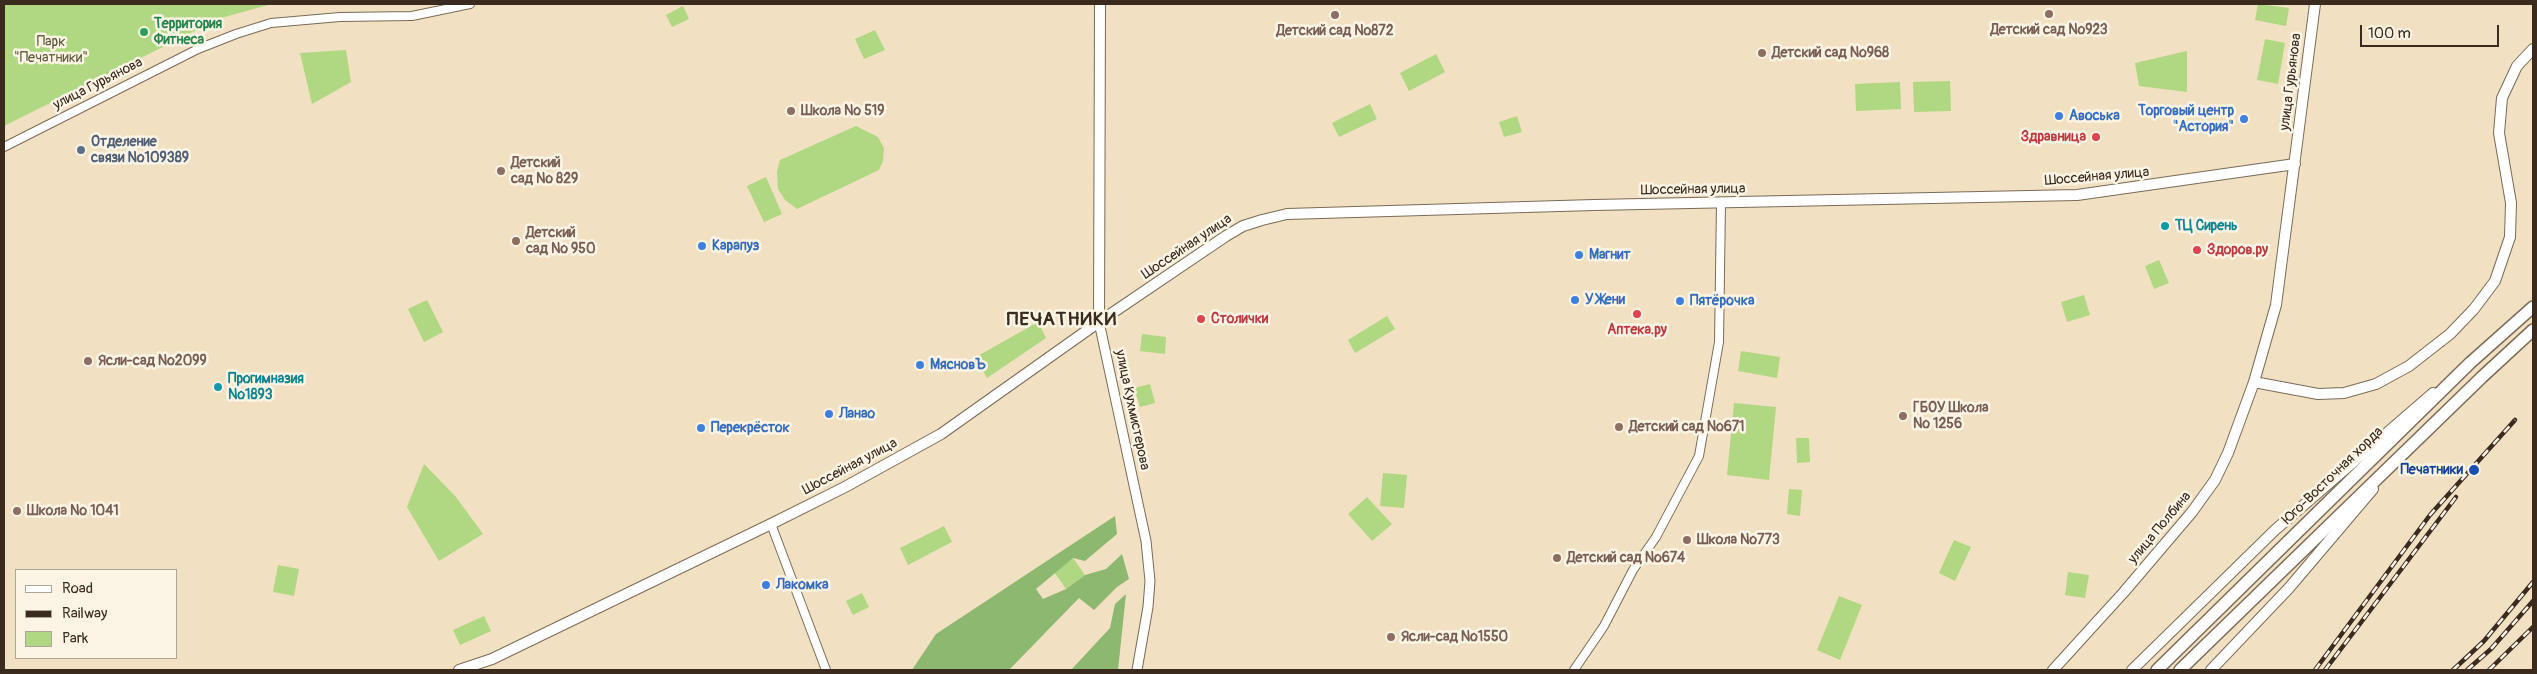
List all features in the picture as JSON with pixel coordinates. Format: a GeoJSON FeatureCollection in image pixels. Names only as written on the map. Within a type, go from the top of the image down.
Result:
{"type":"FeatureCollection","features":[{"type":"Feature","properties":{"kind":"main road","name":"улица Кухмистерова"},"geometry":{"type":"LineString","coordinates":[[1099,322],[1100,4]]}},
{"type":"Feature","properties":{"kind":"main road","name":"улица Гурьянова"},"geometry":{"type":"LineString","coordinates":[[2295,164],[2314,4]]}},
{"type":"Feature","properties":{"kind":"main road"},"geometry":{"type":"LineString","coordinates":[[2295,164],[2276,305],[2254,382],[2318,394],[2344,393],[2376,384],[2409,366],[2450,334],[2474,309],[2495,281],[2510,237],[2511,203],[2499,133],[2502,98],[2517,66],[2533,49]]}},
{"type":"Feature","properties":{"kind":"main road","name":"Шоссейная улица"},"geometry":{"type":"LineString","coordinates":[[459,670],[492,659],[772,524],[846,487],[941,434],[1099,322],[1243,226],[1287,214],[2077,196],[2295,164]]}},
{"type":"Feature","properties":{"kind":"main road","name":"Юго-Восточная хорда"},"geometry":{"type":"LineString","coordinates":[[2157,670],[2470,363],[2533,307]]}},
{"type":"Feature","properties":{"kind":"main road"},"geometry":{"type":"LineString","coordinates":[[2180,670],[2533,330]]}},
{"type":"Feature","properties":{"kind":"main road"},"geometry":{"type":"LineString","coordinates":[[2132,670],[2275,530],[2390,428],[2470,363]]}},
{"type":"Feature","properties":{"kind":"main road","name":"улица Полбина"},"geometry":{"type":"LineString","coordinates":[[2052,670],[2118,599],[2201,500],[2228,453],[2254,382]]}},
{"type":"Feature","properties":{"kind":"main road"},"geometry":{"type":"LineString","coordinates":[[2211,670],[2289,588],[2396,462]]}},
{"type":"Feature","properties":{"kind":"street","name":"улица Гурьянова"},"geometry":{"type":"LineString","coordinates":[[4,147],[198,49],[236,34],[271,24],[340,18],[412,16],[470,4]]}},
{"type":"Feature","properties":{"kind":"street"},"geometry":{"type":"LineString","coordinates":[[1574,670],[1604,626],[1633,570],[1656,538],[1699,456],[1719,342],[1721,203]]}},
{"type":"Feature","properties":{"kind":"street","name":"улица Кухмистерова"},"geometry":{"type":"LineString","coordinates":[[1099,322],[1146,541],[1150,581],[1148,607],[1137,670]]}},
{"type":"Feature","properties":{"kind":"street"},"geometry":{"type":"LineString","coordinates":[[772,524],[826,670]]}},
{"type":"Feature","properties":{"kind":"green space","name":"Парк \"Печатники\""},"geometry":{"type":"Polygon","coordinates":[[[4,4],[303,4],[268,5],[221,18],[4,126],[4,4]]]}},
{"type":"Feature","properties":{"kind":"green space"},"geometry":{"type":"Polygon","coordinates":[[[2258,4],[2289,8],[2286,26],[2255,20],[2258,4]]]}},
{"type":"Feature","properties":{"kind":"green space"},"geometry":{"type":"Polygon","coordinates":[[[683,6],[689,19],[672,27],[666,15],[683,6]]]}},
{"type":"Feature","properties":{"kind":"green space"},"geometry":{"type":"Polygon","coordinates":[[[875,30],[885,50],[864,59],[855,39],[875,30]]]}},
{"type":"Feature","properties":{"kind":"green space"},"geometry":{"type":"Polygon","coordinates":[[[2265,39],[2285,43],[2278,84],[2257,80],[2265,39]]]}},
{"type":"Feature","properties":{"kind":"green space"},"geometry":{"type":"Polygon","coordinates":[[[346,50],[351,82],[312,104],[300,53],[346,50]]]}},
{"type":"Feature","properties":{"kind":"green space"},"geometry":{"type":"Polygon","coordinates":[[[2187,51],[2187,92],[2139,86],[2135,63],[2187,51]]]}},
{"type":"Feature","properties":{"kind":"green space"},"geometry":{"type":"Polygon","coordinates":[[[1436,54],[1445,72],[1409,91],[1400,73],[1436,54]]]}},
{"type":"Feature","properties":{"kind":"green space"},"geometry":{"type":"Polygon","coordinates":[[[1950,81],[1951,111],[1914,112],[1913,82],[1950,81]]]}},
{"type":"Feature","properties":{"kind":"green space"},"geometry":{"type":"Polygon","coordinates":[[[1900,82],[1901,109],[1856,111],[1855,84],[1900,82]]]}},
{"type":"Feature","properties":{"kind":"green space"},"geometry":{"type":"Polygon","coordinates":[[[1370,104],[1377,119],[1339,137],[1332,123],[1370,104]]]}},
{"type":"Feature","properties":{"kind":"green space"},"geometry":{"type":"Polygon","coordinates":[[[1517,116],[1522,132],[1504,137],[1499,122],[1517,116]]]}},
{"type":"Feature","properties":{"kind":"green space"},"geometry":{"type":"Polygon","coordinates":[[[856,126],[878,137],[884,148],[883,161],[879,170],[797,209],[785,200],[778,189],[777,172],[780,160],[856,126]]]}},
{"type":"Feature","properties":{"kind":"green space"},"geometry":{"type":"Polygon","coordinates":[[[766,177],[782,214],[764,222],[747,186],[766,177]]]}},
{"type":"Feature","properties":{"kind":"green space"},"geometry":{"type":"Polygon","coordinates":[[[2159,260],[2169,283],[2154,289],[2145,266],[2159,260]]]}},
{"type":"Feature","properties":{"kind":"green space"},"geometry":{"type":"Polygon","coordinates":[[[2084,295],[2090,315],[2067,322],[2061,302],[2084,295]]]}},
{"type":"Feature","properties":{"kind":"green space"},"geometry":{"type":"Polygon","coordinates":[[[427,300],[443,332],[424,342],[408,309],[427,300]]]}},
{"type":"Feature","properties":{"kind":"green space"},"geometry":{"type":"Polygon","coordinates":[[[1387,316],[1395,329],[1355,353],[1348,340],[1387,316]]]}},
{"type":"Feature","properties":{"kind":"green space"},"geometry":{"type":"Polygon","coordinates":[[[1038,322],[1046,338],[987,378],[976,357],[1038,322]]]}},
{"type":"Feature","properties":{"kind":"green space"},"geometry":{"type":"Polygon","coordinates":[[[1142,334],[1166,337],[1165,354],[1140,351],[1142,334]]]}},
{"type":"Feature","properties":{"kind":"green space"},"geometry":{"type":"Polygon","coordinates":[[[1741,351],[1780,357],[1777,378],[1738,371],[1741,351]]]}},
{"type":"Feature","properties":{"kind":"green space"},"geometry":{"type":"Polygon","coordinates":[[[1150,384],[1155,403],[1140,407],[1134,388],[1150,384]]]}},
{"type":"Feature","properties":{"kind":"green space"},"geometry":{"type":"Polygon","coordinates":[[[1734,403],[1776,407],[1769,480],[1727,475],[1734,403]]]}},
{"type":"Feature","properties":{"kind":"green space"},"geometry":{"type":"Polygon","coordinates":[[[1796,438],[1809,438],[1810,462],[1797,463],[1796,438]]]}},
{"type":"Feature","properties":{"kind":"green space"},"geometry":{"type":"Polygon","coordinates":[[[424,464],[456,497],[483,534],[439,561],[407,507],[424,464]]]}},
{"type":"Feature","properties":{"kind":"green space"},"geometry":{"type":"Polygon","coordinates":[[[1383,473],[1407,475],[1404,508],[1380,506],[1383,473]]]}},
{"type":"Feature","properties":{"kind":"green space"},"geometry":{"type":"Polygon","coordinates":[[[1789,489],[1802,490],[1800,516],[1787,514],[1789,489]]]}},
{"type":"Feature","properties":{"kind":"green space"},"geometry":{"type":"Polygon","coordinates":[[[1367,497],[1392,524],[1372,541],[1348,514],[1367,497]]]}},
{"type":"Feature","properties":{"kind":"green space"},"geometry":{"type":"Polygon","coordinates":[[[1115,516],[1117,534],[1085,561],[1073,558],[1036,589],[1043,599],[1066,589],[1085,575],[1106,569],[1122,554],[1129,579],[1117,587],[1094,610],[1079,598],[1009,670],[912,670],[936,634],[1115,516]]]}},
{"type":"Feature","properties":{"kind":"green space"},"geometry":{"type":"Polygon","coordinates":[[[944,526],[952,542],[908,565],[900,548],[944,526]]]}},
{"type":"Feature","properties":{"kind":"green space"},"geometry":{"type":"Polygon","coordinates":[[[1954,540],[1971,547],[1955,581],[1939,573],[1954,540]]]}},
{"type":"Feature","properties":{"kind":"green space"},"geometry":{"type":"Polygon","coordinates":[[[1073,558],[1085,575],[1066,589],[1054,572],[1073,558]]]}},
{"type":"Feature","properties":{"kind":"green space"},"geometry":{"type":"Polygon","coordinates":[[[278,565],[299,569],[294,596],[273,592],[278,565]]]}},
{"type":"Feature","properties":{"kind":"green space"},"geometry":{"type":"Polygon","coordinates":[[[2068,572],[2089,575],[2085,598],[2065,595],[2068,572]]]}},
{"type":"Feature","properties":{"kind":"green space"},"geometry":{"type":"Polygon","coordinates":[[[862,593],[869,607],[853,615],[846,601],[862,593]]]}},
{"type":"Feature","properties":{"kind":"green space"},"geometry":{"type":"Polygon","coordinates":[[[1126,594],[1118,670],[1071,670],[1110,628],[1115,604],[1126,594]]]}},
{"type":"Feature","properties":{"kind":"green space"},"geometry":{"type":"Polygon","coordinates":[[[1839,596],[1862,605],[1840,660],[1817,650],[1839,596]]]}},
{"type":"Feature","properties":{"kind":"green space"},"geometry":{"type":"Polygon","coordinates":[[[484,616],[491,631],[460,645],[453,630],[484,616]]]}},
{"type":"Feature","properties":{"kind":"railway"},"geometry":{"type":"LineString","coordinates":[[2315,670],[2430,515],[2515,420]]}},
{"type":"Feature","properties":{"kind":"railway"},"geometry":{"type":"LineString","coordinates":[[2325,670],[2456,497]]}},
{"type":"Feature","properties":{"kind":"railway"},"geometry":{"type":"LineString","coordinates":[[2453,670],[2484,641],[2533,582]]}},
{"type":"Feature","properties":{"kind":"railway"},"geometry":{"type":"LineString","coordinates":[[2467,670],[2491,649],[2533,601]]}},
{"type":"Feature","properties":{"kind":"railway"},"geometry":{"type":"LineString","coordinates":[[2489,670],[2533,627]]}},
{"type":"Feature","properties":{"kind":"place","name":"Детский сад №923"},"geometry":{"type":"Point","coordinates":[2049,14]}},
{"type":"Feature","properties":{"kind":"place","name":"Детский сад №872"},"geometry":{"type":"Point","coordinates":[1335,15]}},
{"type":"Feature","properties":{"kind":"place","name":"Территория Фитнеса"},"geometry":{"type":"Point","coordinates":[144,32]}},
{"type":"Feature","properties":{"kind":"place","name":"Детский сад №968"},"geometry":{"type":"Point","coordinates":[1762,53]}},
{"type":"Feature","properties":{"kind":"place","name":"Школа № 519"},"geometry":{"type":"Point","coordinates":[791,111]}},
{"type":"Feature","properties":{"kind":"place","name":"Авоська"},"geometry":{"type":"Point","coordinates":[2059,116]}},
{"type":"Feature","properties":{"kind":"place","name":"Торговый центр \"Астория\""},"geometry":{"type":"Point","coordinates":[2244,119]}},
{"type":"Feature","properties":{"kind":"place","name":"Здравница"},"geometry":{"type":"Point","coordinates":[2096,137]}},
{"type":"Feature","properties":{"kind":"place","name":"Отделение связи №109389"},"geometry":{"type":"Point","coordinates":[81,150]}},
{"type":"Feature","properties":{"kind":"place","name":"Детский сад № 829"},"geometry":{"type":"Point","coordinates":[501,171]}},
{"type":"Feature","properties":{"kind":"place","name":"ТЦ Сирень"},"geometry":{"type":"Point","coordinates":[2165,226]}},
{"type":"Feature","properties":{"kind":"place","name":"Детский сад № 950"},"geometry":{"type":"Point","coordinates":[516,241]}},
{"type":"Feature","properties":{"kind":"place","name":"Карапуз"},"geometry":{"type":"Point","coordinates":[702,246]}},
{"type":"Feature","properties":{"kind":"place","name":"Здоров.ру"},"geometry":{"type":"Point","coordinates":[2197,250]}},
{"type":"Feature","properties":{"kind":"place","name":"Магнит"},"geometry":{"type":"Point","coordinates":[1579,255]}},
{"type":"Feature","properties":{"kind":"place","name":"У Жени"},"geometry":{"type":"Point","coordinates":[1575,300]}},
{"type":"Feature","properties":{"kind":"place","name":"Пятёрочка"},"geometry":{"type":"Point","coordinates":[1680,301]}},
{"type":"Feature","properties":{"kind":"place","name":"Аптека.ру"},"geometry":{"type":"Point","coordinates":[1637,314]}},
{"type":"Feature","properties":{"kind":"place","name":"Столички"},"geometry":{"type":"Point","coordinates":[1201,319]}},
{"type":"Feature","properties":{"kind":"place","name":"Ясли-сад №2099"},"geometry":{"type":"Point","coordinates":[88,361]}},
{"type":"Feature","properties":{"kind":"place","name":"МясновЪ"},"geometry":{"type":"Point","coordinates":[920,365]}},
{"type":"Feature","properties":{"kind":"place","name":"Прогимназия №1893"},"geometry":{"type":"Point","coordinates":[218,387]}},
{"type":"Feature","properties":{"kind":"place","name":"Ланао"},"geometry":{"type":"Point","coordinates":[829,414]}},
{"type":"Feature","properties":{"kind":"place","name":"ГБОУ Школа № 1256"},"geometry":{"type":"Point","coordinates":[1903,416]}},
{"type":"Feature","properties":{"kind":"place","name":"Детский сад №671"},"geometry":{"type":"Point","coordinates":[1619,427]}},
{"type":"Feature","properties":{"kind":"place","name":"Перекрёсток"},"geometry":{"type":"Point","coordinates":[701,428]}},
{"type":"Feature","properties":{"kind":"place","name":"Печатники"},"geometry":{"type":"Point","coordinates":[2474,470]}},
{"type":"Feature","properties":{"kind":"place","name":"Школа № 1041"},"geometry":{"type":"Point","coordinates":[17,511]}},
{"type":"Feature","properties":{"kind":"place","name":"Школа №773"},"geometry":{"type":"Point","coordinates":[1687,540]}},
{"type":"Feature","properties":{"kind":"place","name":"Детский сад №674"},"geometry":{"type":"Point","coordinates":[1557,558]}},
{"type":"Feature","properties":{"kind":"place","name":"Лакомка"},"geometry":{"type":"Point","coordinates":[766,585]}},
{"type":"Feature","properties":{"kind":"place","name":"Ясли-сад №1550"},"geometry":{"type":"Point","coordinates":[1391,637]}},
{"type":"Feature","properties":{"kind":"district","name":"ПЕЧАТНИКИ"},"geometry":{"type":"Point","coordinates":[1062,320]}}]}
